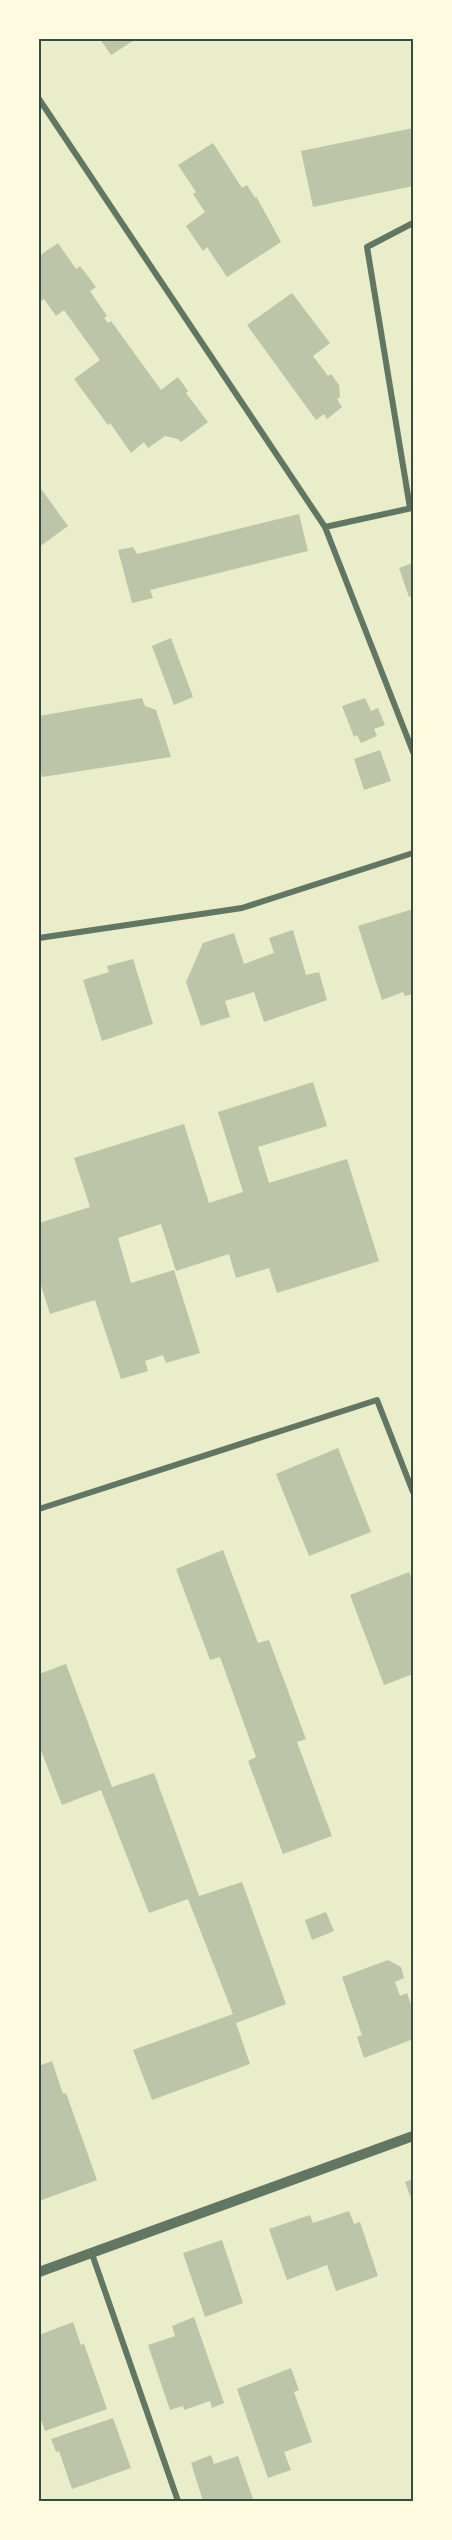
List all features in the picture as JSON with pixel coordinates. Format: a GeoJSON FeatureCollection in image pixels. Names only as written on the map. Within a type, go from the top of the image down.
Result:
{"type":"FeatureCollection","features":[{"type":"Feature","properties":{"kind":"street"},"geometry":{"type":"LineString","coordinates":[[39,99],[326,527],[413,752]]}},
{"type":"Feature","properties":{"kind":"street"},"geometry":{"type":"LineString","coordinates":[[326,527],[411,508],[367,247],[413,223]]}},
{"type":"Feature","properties":{"kind":"street"},"geometry":{"type":"LineString","coordinates":[[39,938],[242,908],[413,853]]}},
{"type":"Feature","properties":{"kind":"street"},"geometry":{"type":"LineString","coordinates":[[39,1509],[377,1400],[413,1492]]}},
{"type":"Feature","properties":{"kind":"street"},"geometry":{"type":"LineString","coordinates":[[39,2272],[413,2136]]}},
{"type":"Feature","properties":{"kind":"street"},"geometry":{"type":"LineString","coordinates":[[92,2254],[178,2501]]}},
{"type":"Feature","properties":{"kind":"building"},"geometry":{"type":"Polygon","coordinates":[[[100,39],[136,39],[111,55],[100,39]]]}},
{"type":"Feature","properties":{"kind":"building"},"geometry":{"type":"Polygon","coordinates":[[[413,128],[413,186],[313,207],[301,151],[413,128]]]}},
{"type":"Feature","properties":{"kind":"building"},"geometry":{"type":"Polygon","coordinates":[[[213,143],[242,188],[247,185],[255,198],[256,196],[281,242],[227,277],[207,247],[203,251],[186,226],[205,212],[193,194],[196,192],[178,165],[213,143]]]}},
{"type":"Feature","properties":{"kind":"building"},"geometry":{"type":"Polygon","coordinates":[[[58,243],[76,269],[80,266],[96,287],[90,291],[107,316],[104,318],[108,323],[111,321],[161,390],[178,377],[188,391],[186,393],[208,422],[181,442],[165,436],[148,448],[144,442],[131,453],[74,379],[100,360],[64,310],[56,316],[44,299],[39,301],[39,256],[58,243]]]}},
{"type":"Feature","properties":{"kind":"building"},"geometry":{"type":"Polygon","coordinates":[[[292,293],[330,343],[313,356],[328,376],[331,374],[339,385],[340,397],[337,399],[342,407],[327,419],[324,414],[316,420],[247,325],[292,293]]]}},
{"type":"Feature","properties":{"kind":"building"},"geometry":{"type":"Polygon","coordinates":[[[39,486],[68,526],[39,547],[39,486]]]}},
{"type":"Feature","properties":{"kind":"building"},"geometry":{"type":"Polygon","coordinates":[[[299,514],[308,551],[150,590],[153,598],[132,603],[118,550],[133,547],[137,554],[299,514]]]}},
{"type":"Feature","properties":{"kind":"building"},"geometry":{"type":"Polygon","coordinates":[[[413,563],[413,596],[409,597],[399,568],[413,563]]]}},
{"type":"Feature","properties":{"kind":"building"},"geometry":{"type":"Polygon","coordinates":[[[171,638],[193,697],[174,705],[152,646],[171,638]]]}},
{"type":"Feature","properties":{"kind":"building"},"geometry":{"type":"Polygon","coordinates":[[[142,698],[145,706],[156,710],[171,757],[42,777],[39,773],[39,716],[142,698]]]}},
{"type":"Feature","properties":{"kind":"building"},"geometry":{"type":"Polygon","coordinates":[[[365,698],[371,711],[378,708],[385,725],[374,729],[377,736],[361,743],[357,735],[354,737],[342,706],[365,698]]]}},
{"type":"Feature","properties":{"kind":"building"},"geometry":{"type":"Polygon","coordinates":[[[380,750],[391,781],[364,790],[354,759],[380,750]]]}},
{"type":"Feature","properties":{"kind":"building"},"geometry":{"type":"Polygon","coordinates":[[[413,909],[413,994],[405,996],[403,992],[382,1000],[358,926],[413,909]]]}},
{"type":"Feature","properties":{"kind":"building"},"geometry":{"type":"Polygon","coordinates":[[[293,930],[306,975],[319,972],[327,1000],[264,1022],[254,992],[225,1001],[230,1017],[201,1026],[186,982],[203,943],[234,933],[244,964],[274,953],[269,938],[293,930]]]}},
{"type":"Feature","properties":{"kind":"building"},"geometry":{"type":"Polygon","coordinates":[[[133,959],[153,1024],[102,1041],[83,980],[109,972],[107,966],[133,959]]]}},
{"type":"Feature","properties":{"kind":"building"},"geometry":{"type":"Polygon","coordinates":[[[313,1082],[327,1126],[258,1147],[269,1183],[347,1159],[379,1261],[277,1293],[269,1268],[236,1278],[229,1254],[176,1271],[161,1224],[118,1238],[131,1283],[174,1270],[200,1353],[166,1363],[163,1355],[145,1361],[148,1371],[121,1379],[95,1300],[50,1314],[39,1279],[39,1223],[90,1207],[74,1158],[184,1124],[209,1203],[243,1192],[218,1112],[313,1082]]]}},
{"type":"Feature","properties":{"kind":"building"},"geometry":{"type":"Polygon","coordinates":[[[338,1448],[371,1532],[309,1556],[276,1474],[338,1448]]]}},
{"type":"Feature","properties":{"kind":"building"},"geometry":{"type":"Polygon","coordinates":[[[223,1550],[258,1643],[269,1640],[306,1739],[297,1742],[332,1836],[283,1854],[248,1761],[256,1757],[220,1657],[210,1660],[176,1569],[223,1550]]]}},
{"type":"Feature","properties":{"kind":"building"},"geometry":{"type":"Polygon","coordinates":[[[409,1572],[413,1582],[413,1674],[384,1685],[350,1595],[409,1572]]]}},
{"type":"Feature","properties":{"kind":"building"},"geometry":{"type":"Polygon","coordinates":[[[66,1664],[112,1787],[154,1773],[199,1896],[242,1882],[286,2004],[236,2023],[250,2064],[152,2100],[133,2050],[233,2014],[188,1899],[149,1913],[101,1790],[62,1805],[39,1745],[39,1674],[66,1664]]]}},
{"type":"Feature","properties":{"kind":"building"},"geometry":{"type":"Polygon","coordinates":[[[326,1912],[334,1931],[312,1940],[305,1920],[326,1912]]]}},
{"type":"Feature","properties":{"kind":"building"},"geometry":{"type":"Polygon","coordinates":[[[388,1960],[401,1967],[404,1978],[395,1982],[400,1996],[407,1993],[413,2010],[413,2039],[364,2058],[357,2037],[362,2035],[342,1977],[388,1960]]]}},
{"type":"Feature","properties":{"kind":"building"},"geometry":{"type":"Polygon","coordinates":[[[52,2061],[97,2180],[39,2201],[39,2066],[52,2061]]]}},
{"type":"Feature","properties":{"kind":"building"},"geometry":{"type":"Polygon","coordinates":[[[413,2179],[413,2204],[405,2182],[413,2179]]]}},
{"type":"Feature","properties":{"kind":"building"},"geometry":{"type":"Polygon","coordinates":[[[349,2211],[354,2224],[360,2222],[378,2276],[336,2291],[327,2265],[287,2280],[269,2229],[310,2215],[313,2223],[349,2211]]]}},
{"type":"Feature","properties":{"kind":"building"},"geometry":{"type":"Polygon","coordinates":[[[222,2240],[243,2303],[205,2317],[183,2253],[222,2240]]]}},
{"type":"Feature","properties":{"kind":"building"},"geometry":{"type":"Polygon","coordinates":[[[194,2317],[224,2403],[212,2408],[210,2401],[184,2410],[183,2406],[170,2410],[148,2345],[175,2336],[172,2326],[194,2317]]]}},
{"type":"Feature","properties":{"kind":"building"},"geometry":{"type":"Polygon","coordinates":[[[73,2322],[81,2345],[84,2344],[107,2409],[45,2431],[39,2414],[39,2335],[73,2322]]]}},
{"type":"Feature","properties":{"kind":"building"},"geometry":{"type":"Polygon","coordinates":[[[291,2368],[299,2390],[294,2392],[312,2442],[284,2452],[291,2470],[268,2478],[237,2389],[291,2368]]]}},
{"type":"Feature","properties":{"kind":"building"},"geometry":{"type":"Polygon","coordinates":[[[113,2418],[131,2468],[72,2489],[59,2451],[56,2452],[51,2439],[113,2418]]]}},
{"type":"Feature","properties":{"kind":"building"},"geometry":{"type":"Polygon","coordinates":[[[211,2455],[214,2464],[238,2456],[253,2499],[203,2501],[191,2463],[211,2455]]]}}]}
